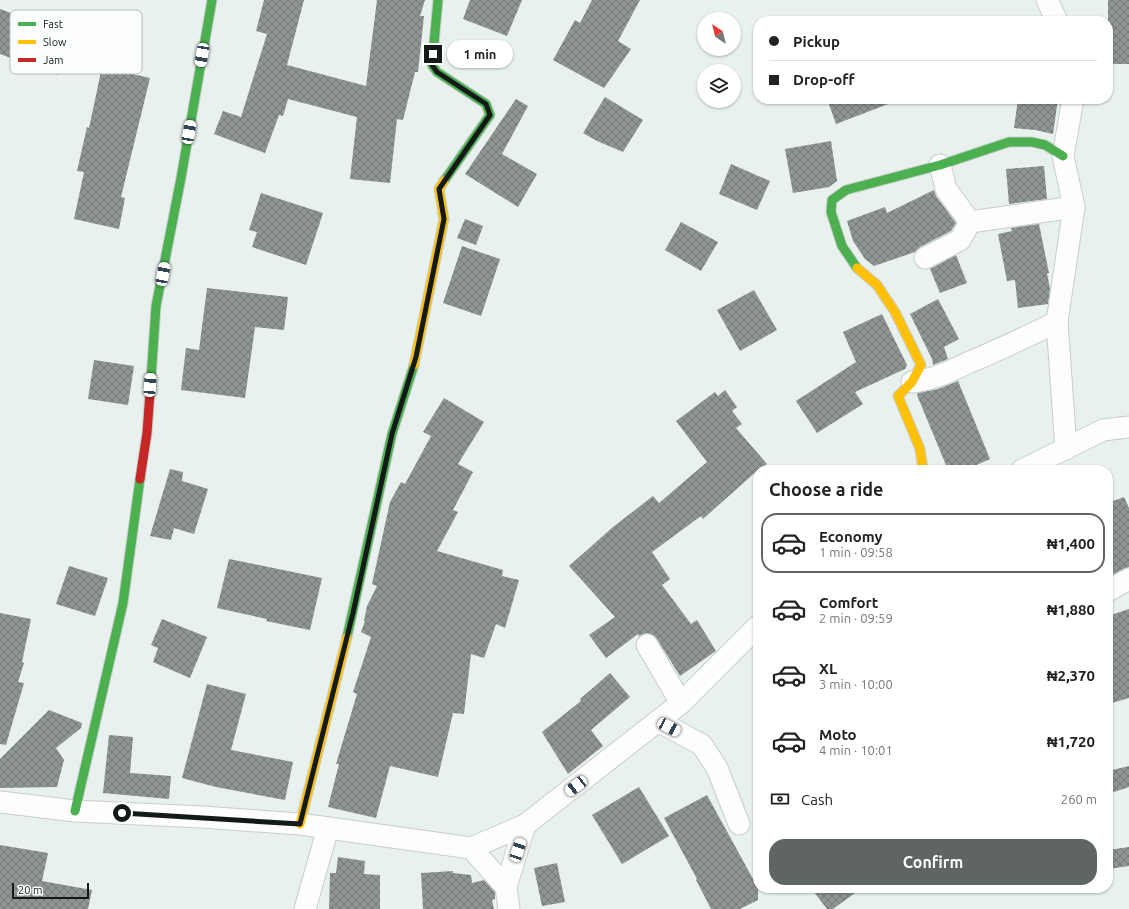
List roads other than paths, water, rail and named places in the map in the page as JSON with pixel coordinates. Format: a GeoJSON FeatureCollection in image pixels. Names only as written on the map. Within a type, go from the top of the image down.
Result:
{"type":"FeatureCollection","features":[{"type":"Feature","properties":{"kind":"street"},"geometry":{"type":"LineString","coordinates":[[75,811],[123,603],[147,433],[156,306],[181,178],[212,0]]}},
{"type":"Feature","properties":{"kind":"street"},"geometry":{"type":"LineString","coordinates":[[300,824],[353,613],[392,434],[416,357],[444,219],[439,189],[490,115],[486,104],[437,72],[432,65],[438,0]]}},
{"type":"Feature","properties":{"kind":"street"},"geometry":{"type":"LineString","coordinates":[[1047,0],[1055,16]]}},
{"type":"Feature","properties":{"kind":"street"},"geometry":{"type":"LineString","coordinates":[[1066,449],[1057,322],[1074,207],[1063,156],[1072,104]]}},
{"type":"Feature","properties":{"kind":"street"},"geometry":{"type":"LineString","coordinates":[[922,465],[920,449],[898,396],[912,382],[921,365],[896,312],[877,285],[855,267],[842,246],[830,212],[832,200],[846,190],[940,165],[1010,142],[1032,142],[1045,145],[1063,156]]}},
{"type":"Feature","properties":{"kind":"street"},"geometry":{"type":"LineString","coordinates":[[940,165],[946,190],[970,222]]}},
{"type":"Feature","properties":{"kind":"street"},"geometry":{"type":"LineString","coordinates":[[970,222],[1074,207]]}},
{"type":"Feature","properties":{"kind":"street"},"geometry":{"type":"LineString","coordinates":[[925,258],[960,240],[970,222]]}},
{"type":"Feature","properties":{"kind":"street"},"geometry":{"type":"LineString","coordinates":[[912,382],[926,381],[1014,343],[1057,322]]}},
{"type":"Feature","properties":{"kind":"street"},"geometry":{"type":"LineString","coordinates":[[1032,465],[1103,430],[1129,427]]}},
{"type":"Feature","properties":{"kind":"street"},"geometry":{"type":"LineString","coordinates":[[1113,588],[1129,579]]}},
{"type":"Feature","properties":{"kind":"street"},"geometry":{"type":"LineString","coordinates":[[0,802],[75,811],[202,817],[300,824],[471,848],[525,826],[681,703],[753,631]]}},
{"type":"Feature","properties":{"kind":"street"},"geometry":{"type":"LineString","coordinates":[[647,645],[681,703]]}},
{"type":"Feature","properties":{"kind":"street"},"geometry":{"type":"LineString","coordinates":[[658,721],[702,745],[717,768],[739,824]]}},
{"type":"Feature","properties":{"kind":"street"},"geometry":{"type":"LineString","coordinates":[[509,909],[506,887],[525,826]]}},
{"type":"Feature","properties":{"kind":"street"},"geometry":{"type":"LineString","coordinates":[[305,909],[328,828]]}},
{"type":"Feature","properties":{"kind":"street"},"geometry":{"type":"LineString","coordinates":[[471,848],[506,887]]}}]}
